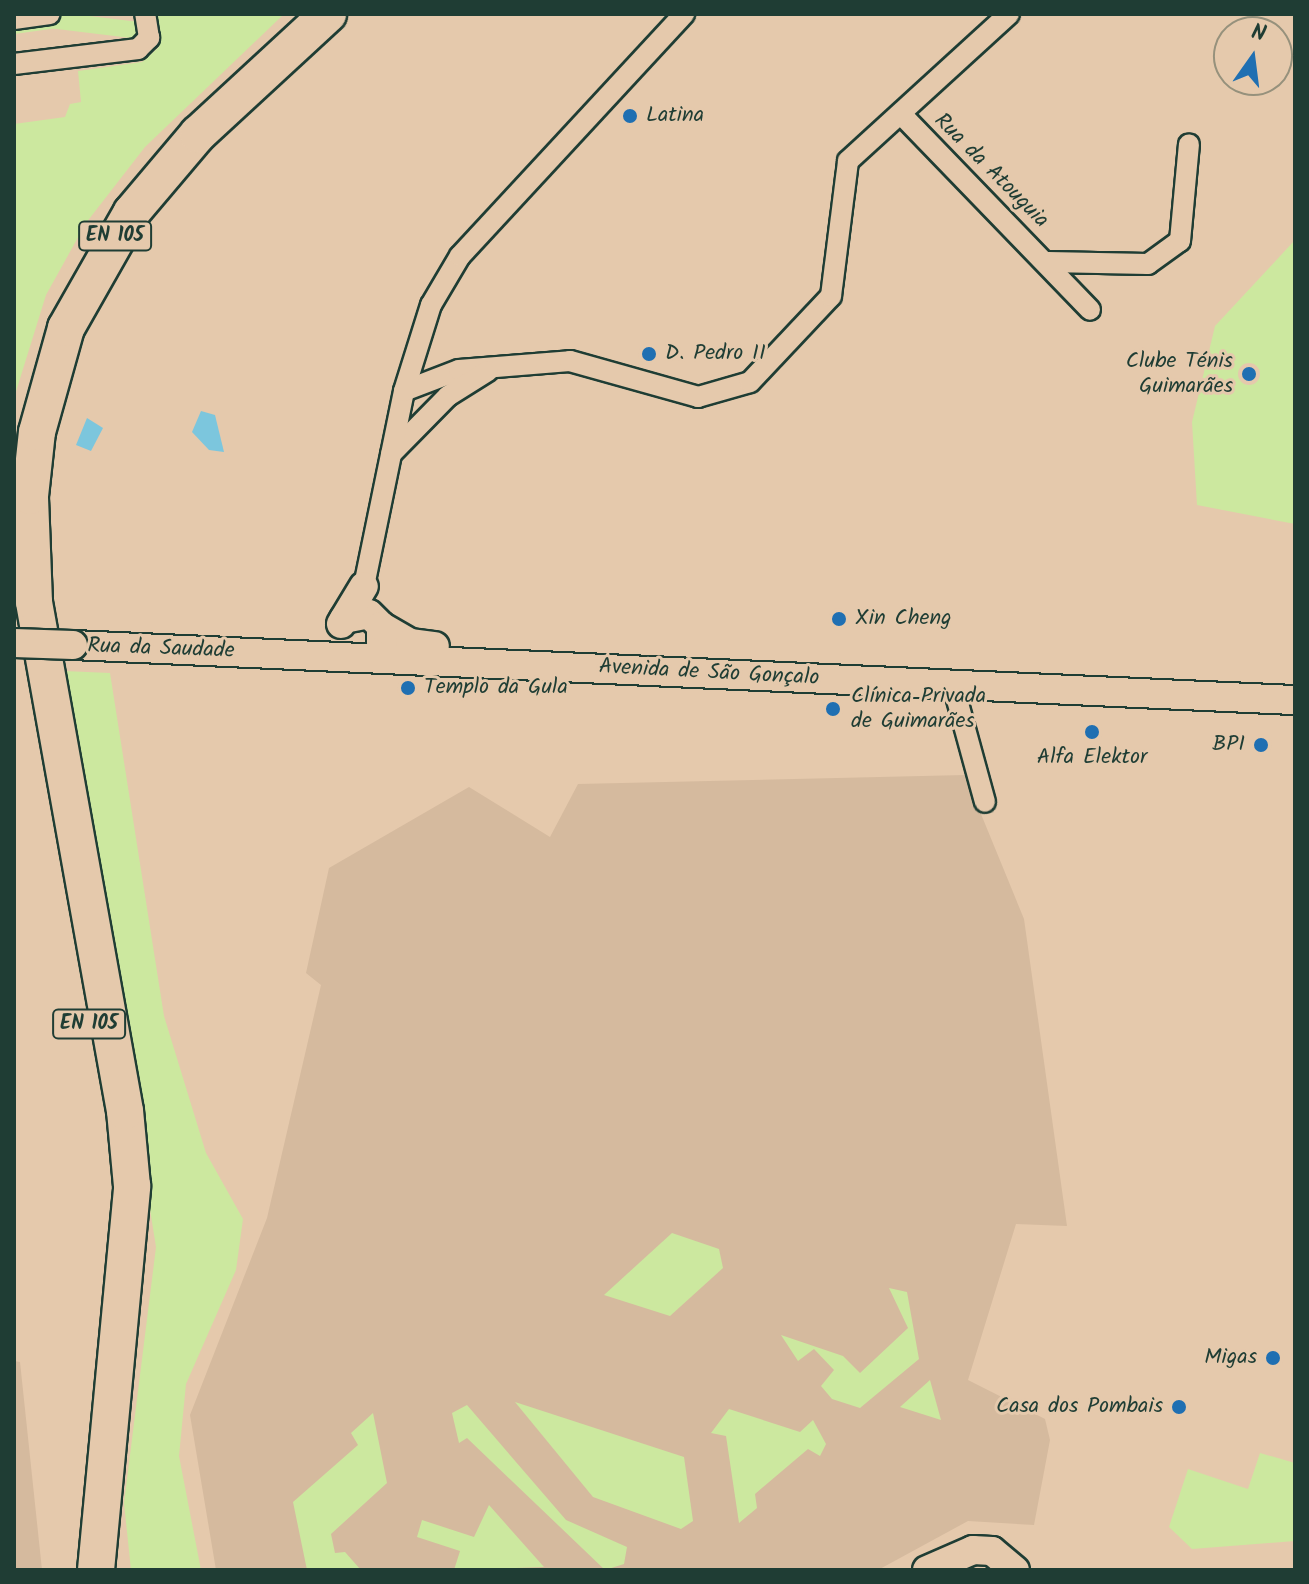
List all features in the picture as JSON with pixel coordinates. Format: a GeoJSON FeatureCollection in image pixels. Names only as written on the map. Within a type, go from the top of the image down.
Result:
{"type":"FeatureCollection","features":[{"type":"Feature","properties":{"kind":"highway","name":"EN 105"},"geometry":{"type":"LineString","coordinates":[[14,456],[45,330],[94,232],[188,116],[299,14]]}},
{"type":"Feature","properties":{"kind":"highway","name":"EN 105"},"geometry":{"type":"LineString","coordinates":[[96,1570],[132,1186],[125,1111],[34,602],[30,496],[37,432],[66,328],[132,212],[198,134],[328,14]]}},
{"type":"Feature","properties":{"kind":"highway","name":"EN 105"},"geometry":{"type":"LineString","coordinates":[[14,598],[112,1184],[74,1570]]}},
{"type":"Feature","properties":{"kind":"street"},"geometry":{"type":"LineString","coordinates":[[14,19],[50,14]]}},
{"type":"Feature","properties":{"kind":"street"},"geometry":{"type":"LineString","coordinates":[[14,64],[138,49],[149,38],[145,14]]}},
{"type":"Feature","properties":{"kind":"street"},"geometry":{"type":"LineString","coordinates":[[364,586],[378,622],[378,650],[358,657],[340,645],[342,623],[364,586],[404,391],[431,305],[460,256],[684,14]]}},
{"type":"Feature","properties":{"kind":"street"},"geometry":{"type":"LineString","coordinates":[[404,391],[459,370],[488,371],[570,361],[698,397],[750,382],[831,296],[848,161],[1009,14]]}},
{"type":"Feature","properties":{"kind":"street","name":"Rua da Atouguia"},"geometry":{"type":"LineString","coordinates":[[901,114],[1048,262],[1090,310]]}},
{"type":"Feature","properties":{"kind":"street","name":"Rua da Atouguia"},"geometry":{"type":"LineString","coordinates":[[1048,262],[1148,264],[1180,241],[1189,144]]}},
{"type":"Feature","properties":{"kind":"street"},"geometry":{"type":"LineString","coordinates":[[390,455],[448,396],[488,371]]}},
{"type":"Feature","properties":{"kind":"street"},"geometry":{"type":"LineString","coordinates":[[404,391],[448,396]]}},
{"type":"Feature","properties":{"kind":"street"},"geometry":{"type":"LineString","coordinates":[[308,654],[342,623],[360,612],[378,622]]}},
{"type":"Feature","properties":{"kind":"street","name":"Avenida de São Gonçalo"},"geometry":{"type":"LineString","coordinates":[[378,622],[410,643],[441,647],[1295,685]]}},
{"type":"Feature","properties":{"kind":"street","name":"Rua da Saudade"},"geometry":{"type":"LineString","coordinates":[[14,643],[358,657]]}},
{"type":"Feature","properties":{"kind":"street","name":"Avenida de São Gonçalo"},"geometry":{"type":"LineString","coordinates":[[358,657],[1295,700]]}},
{"type":"Feature","properties":{"kind":"street"},"geometry":{"type":"LineString","coordinates":[[953,685],[985,802]]}},
{"type":"Feature","properties":{"kind":"street"},"geometry":{"type":"LineString","coordinates":[[927,1570],[973,1550],[992,1551],[1015,1570]]}},
{"type":"Feature","properties":{"kind":"shaded area"},"geometry":{"type":"Polygon","coordinates":[[[965,775],[1024,919],[1067,1226],[1016,1224],[968,1380],[1045,1419],[1050,1440],[1034,1525],[968,1521],[878,1570],[216,1570],[190,1415],[267,1218],[321,985],[306,973],[329,868],[469,787],[550,837],[578,784],[965,775]]]}},
{"type":"Feature","properties":{"kind":"shaded area"},"geometry":{"type":"Polygon","coordinates":[[[14,1361],[20,1362],[42,1570],[14,1570],[14,1361]]]}},
{"type":"Feature","properties":{"kind":"green space"},"geometry":{"type":"Polygon","coordinates":[[[14,14],[74,14],[139,22],[137,39],[14,24],[14,14]]]}},
{"type":"Feature","properties":{"kind":"green space"},"geometry":{"type":"Polygon","coordinates":[[[154,14],[284,14],[145,147],[86,223],[46,295],[14,398],[14,124],[65,117],[70,104],[81,102],[78,71],[142,62],[159,47],[154,14]]]}},
{"type":"Feature","properties":{"kind":"green space"},"geometry":{"type":"Polygon","coordinates":[[[85,17],[86,24],[15,34],[14,27],[85,17]]]}},
{"type":"Feature","properties":{"kind":"green space","name":"Clube Ténis Guimarães"},"geometry":{"type":"Polygon","coordinates":[[[1295,240],[1295,524],[1197,505],[1192,422],[1215,326],[1295,240]]]}},
{"type":"Feature","properties":{"kind":"green space"},"geometry":{"type":"Polygon","coordinates":[[[64,671],[110,673],[164,1016],[206,1153],[243,1219],[236,1270],[186,1384],[179,1456],[201,1570],[131,1570],[124,1503],[156,1247],[64,671]]]}},
{"type":"Feature","properties":{"kind":"green space"},"geometry":{"type":"Polygon","coordinates":[[[672,1233],[719,1249],[723,1268],[670,1316],[604,1295],[672,1233]]]}},
{"type":"Feature","properties":{"kind":"green space"},"geometry":{"type":"Polygon","coordinates":[[[889,1288],[907,1292],[919,1359],[860,1408],[832,1399],[821,1386],[834,1370],[814,1349],[798,1361],[781,1335],[843,1356],[860,1373],[908,1328],[889,1288]]]}},
{"type":"Feature","properties":{"kind":"green space"},"geometry":{"type":"Polygon","coordinates":[[[930,1380],[941,1420],[900,1407],[930,1380]]]}},
{"type":"Feature","properties":{"kind":"green space"},"geometry":{"type":"Polygon","coordinates":[[[515,1402],[684,1457],[693,1521],[681,1529],[593,1497],[515,1402]]]}},
{"type":"Feature","properties":{"kind":"green space"},"geometry":{"type":"Polygon","coordinates":[[[467,1405],[566,1520],[627,1547],[624,1564],[605,1570],[467,1438],[459,1443],[452,1413],[467,1405]]]}},
{"type":"Feature","properties":{"kind":"green space"},"geometry":{"type":"Polygon","coordinates":[[[729,1409],[800,1432],[813,1420],[826,1444],[820,1456],[808,1449],[755,1494],[757,1508],[739,1523],[726,1436],[711,1433],[729,1409]]]}},
{"type":"Feature","properties":{"kind":"green space"},"geometry":{"type":"Polygon","coordinates":[[[373,1413],[387,1483],[331,1534],[335,1553],[345,1552],[360,1569],[385,1570],[307,1570],[293,1502],[358,1445],[351,1433],[373,1413]]]}},
{"type":"Feature","properties":{"kind":"green space"},"geometry":{"type":"Polygon","coordinates":[[[1260,1453],[1295,1463],[1295,1541],[1192,1549],[1169,1527],[1188,1469],[1248,1489],[1260,1453]]]}},
{"type":"Feature","properties":{"kind":"green space"},"geometry":{"type":"Polygon","coordinates":[[[489,1505],[544,1567],[454,1570],[460,1551],[417,1537],[422,1520],[474,1537],[489,1505]]]}},
{"type":"Feature","properties":{"kind":"water"},"geometry":{"type":"Polygon","coordinates":[[[201,411],[215,415],[224,452],[209,450],[192,432],[201,411]]]}},
{"type":"Feature","properties":{"kind":"water"},"geometry":{"type":"Polygon","coordinates":[[[87,418],[103,428],[91,451],[76,445],[87,418]]]}},
{"type":"Feature","properties":{"kind":"place","name":"Latina"},"geometry":{"type":"Point","coordinates":[630,116]}},
{"type":"Feature","properties":{"kind":"place","name":"D. Pedro II"},"geometry":{"type":"Point","coordinates":[649,354]}},
{"type":"Feature","properties":{"kind":"place","name":"Clube Ténis Guimarães"},"geometry":{"type":"Point","coordinates":[1249,374]}},
{"type":"Feature","properties":{"kind":"place","name":"Xin Cheng"},"geometry":{"type":"Point","coordinates":[839,619]}},
{"type":"Feature","properties":{"kind":"place","name":"Templo da Gula"},"geometry":{"type":"Point","coordinates":[408,688]}},
{"type":"Feature","properties":{"kind":"place","name":"Clínica Privada de Guimarães"},"geometry":{"type":"Point","coordinates":[833,709]}},
{"type":"Feature","properties":{"kind":"place","name":"Alfa Elektor"},"geometry":{"type":"Point","coordinates":[1092,732]}},
{"type":"Feature","properties":{"kind":"place","name":"BPI"},"geometry":{"type":"Point","coordinates":[1261,745]}},
{"type":"Feature","properties":{"kind":"place","name":"Migas"},"geometry":{"type":"Point","coordinates":[1273,1358]}},
{"type":"Feature","properties":{"kind":"place","name":"Casa dos Pombais"},"geometry":{"type":"Point","coordinates":[1179,1407]}}]}
